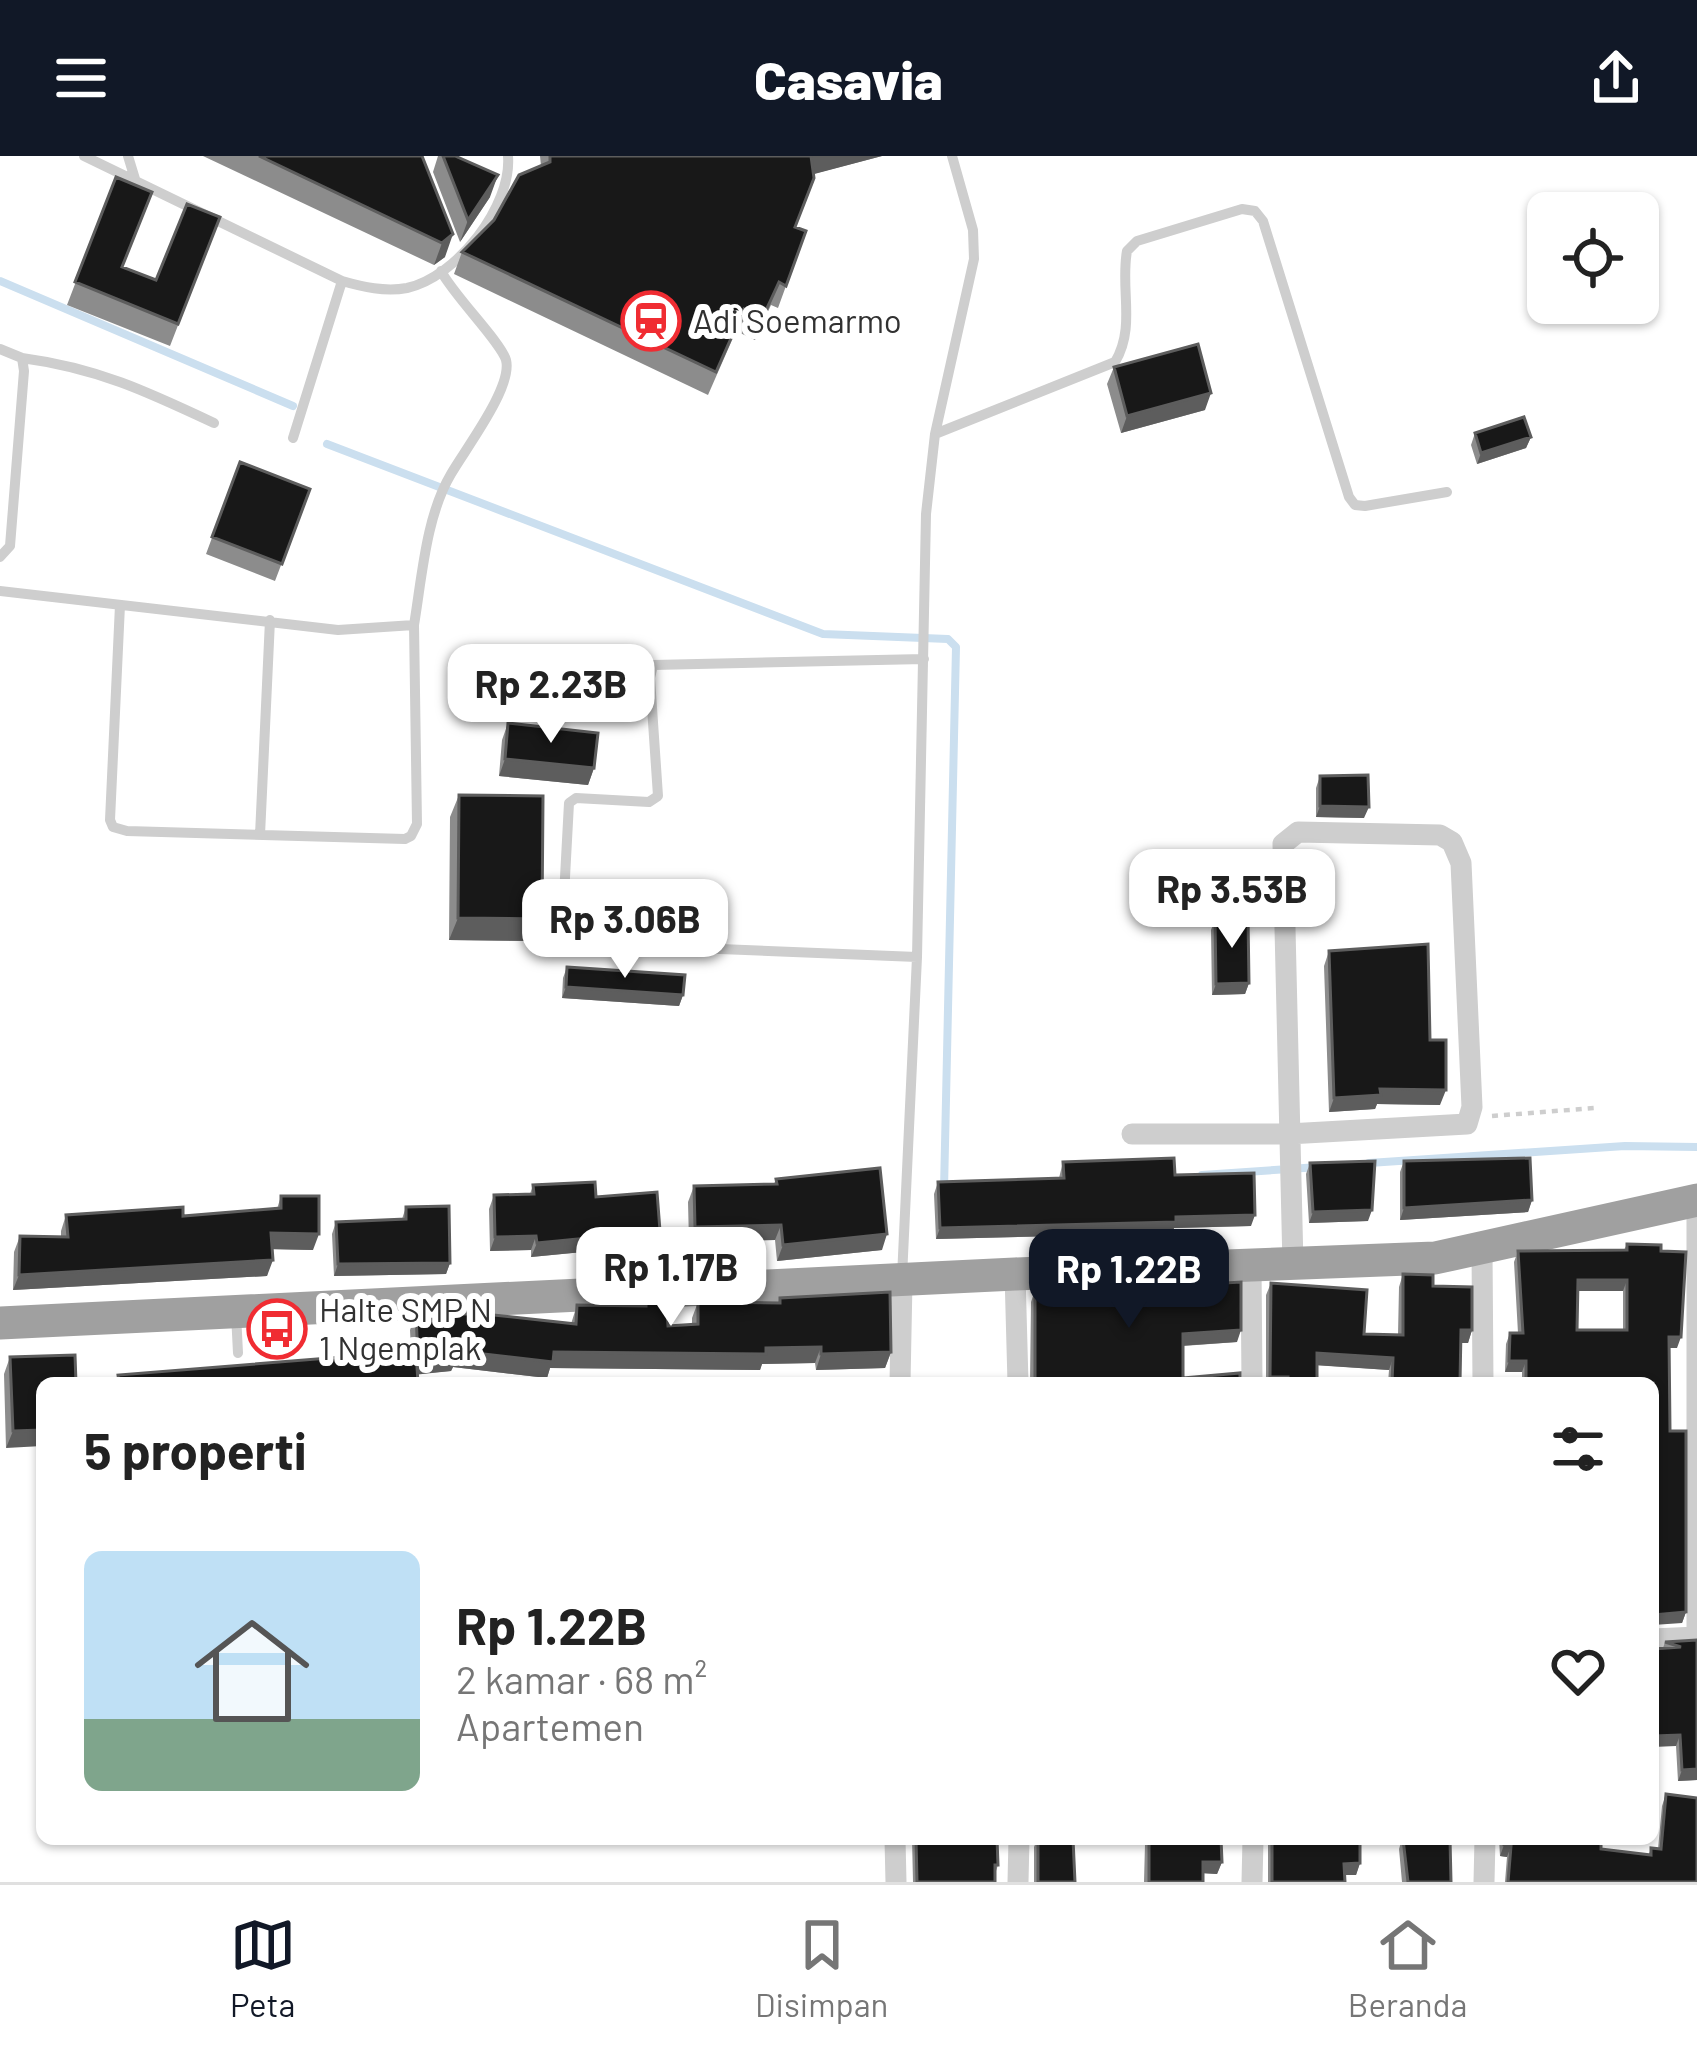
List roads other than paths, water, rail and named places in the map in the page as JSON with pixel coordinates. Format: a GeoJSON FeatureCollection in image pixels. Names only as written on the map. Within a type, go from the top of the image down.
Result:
{"type":"FeatureCollection","features":[{"type":"Feature","properties":{"kind":"highway"},"geometry":{"type":"LineString","coordinates":[[0,1323],[1435,1258],[1697,1200]]}},
{"type":"Feature","properties":{"kind":"street"},"geometry":{"type":"LineString","coordinates":[[1132,1134],[1288,1137],[1467,1124],[1472,1116],[1459,851],[1440,835],[1298,832],[1282,847],[1288,1137],[1293,1265]]}},
{"type":"Feature","properties":{"kind":"street"},"geometry":{"type":"LineString","coordinates":[[1659,1639],[1697,1637],[1697,1200]]}},
{"type":"Feature","properties":{"kind":"street"},"geometry":{"type":"LineString","coordinates":[[1482,1250],[1483,1377]]}},
{"type":"Feature","properties":{"kind":"street"},"geometry":{"type":"LineString","coordinates":[[1251,1265],[1252,1377]]}},
{"type":"Feature","properties":{"kind":"street"},"geometry":{"type":"LineString","coordinates":[[1016,1274],[1018,1377]]}},
{"type":"Feature","properties":{"kind":"street"},"geometry":{"type":"LineString","coordinates":[[900,1377],[902,1281]]}},
{"type":"Feature","properties":{"kind":"street"},"geometry":{"type":"LineString","coordinates":[[895,1845],[896,1882]]}},
{"type":"Feature","properties":{"kind":"street"},"geometry":{"type":"LineString","coordinates":[[1018,1882],[1019,1845]]}},
{"type":"Feature","properties":{"kind":"street"},"geometry":{"type":"LineString","coordinates":[[1252,1882],[1253,1845]]}},
{"type":"Feature","properties":{"kind":"street"},"geometry":{"type":"LineString","coordinates":[[1484,1882],[1485,1845]]}},
{"type":"Feature","properties":{"kind":"lane"},"geometry":{"type":"LineString","coordinates":[[84,156],[342,281],[371,289],[404,289],[430,280],[455,259],[503,198],[510,176],[508,156]]}},
{"type":"Feature","properties":{"kind":"lane"},"geometry":{"type":"LineString","coordinates":[[128,156],[135,179]]}},
{"type":"Feature","properties":{"kind":"lane"},"geometry":{"type":"LineString","coordinates":[[902,1281],[917,957],[922,600],[934,434],[974,259],[973,230],[952,156]]}},
{"type":"Feature","properties":{"kind":"lane"},"geometry":{"type":"LineString","coordinates":[[934,434],[1115,362],[1127,329],[1127,251],[1137,241],[1242,209],[1263,220],[1349,497],[1355,505],[1364,506],[1447,492]]}},
{"type":"Feature","properties":{"kind":"lane"},"geometry":{"type":"LineString","coordinates":[[448,238],[455,259]]}},
{"type":"Feature","properties":{"kind":"lane"},"geometry":{"type":"LineString","coordinates":[[120,604],[113,827],[404,839],[415,831],[414,625],[431,531],[446,481],[506,381],[506,360],[453,294],[441,271]]}},
{"type":"Feature","properties":{"kind":"lane"},"geometry":{"type":"LineString","coordinates":[[293,438],[342,281]]}},
{"type":"Feature","properties":{"kind":"lane"},"geometry":{"type":"LineString","coordinates":[[0,349],[22,358],[92,370],[214,423]]}},
{"type":"Feature","properties":{"kind":"lane"},"geometry":{"type":"LineString","coordinates":[[0,557],[10,546],[22,358]]}},
{"type":"Feature","properties":{"kind":"lane"},"geometry":{"type":"LineString","coordinates":[[0,591],[338,630],[414,625]]}},
{"type":"Feature","properties":{"kind":"lane"},"geometry":{"type":"LineString","coordinates":[[260,835],[270,620]]}},
{"type":"Feature","properties":{"kind":"lane"},"geometry":{"type":"LineString","coordinates":[[519,668],[924,659]]}},
{"type":"Feature","properties":{"kind":"lane"},"geometry":{"type":"LineString","coordinates":[[653,665],[658,796],[650,802],[576,797],[568,803],[564,940],[568,944],[917,957]]}},
{"type":"Feature","properties":{"kind":"lane"},"geometry":{"type":"LineString","coordinates":[[236,1310],[238,1353]]}},
{"type":"Feature","properties":{"kind":"waterway"},"geometry":{"type":"LineString","coordinates":[[0,281],[293,406]]}},
{"type":"Feature","properties":{"kind":"waterway"},"geometry":{"type":"LineString","coordinates":[[327,444],[823,634],[948,639],[956,647],[944,1190]]}},
{"type":"Feature","properties":{"kind":"waterway"},"geometry":{"type":"LineString","coordinates":[[1369,1163],[1625,1146],[1697,1147]]}},
{"type":"Feature","properties":{"kind":"waterway"},"geometry":{"type":"LineString","coordinates":[[1202,1175],[1319,1167]]}},
{"type":"Feature","properties":{"kind":"place","name":"Adi Soemarmo"},"geometry":{"type":"Point","coordinates":[651,321]}},
{"type":"Feature","properties":{"kind":"place","name":"Halte SMP N 1 Ngemplak"},"geometry":{"type":"Point","coordinates":[277,1329]}}]}
